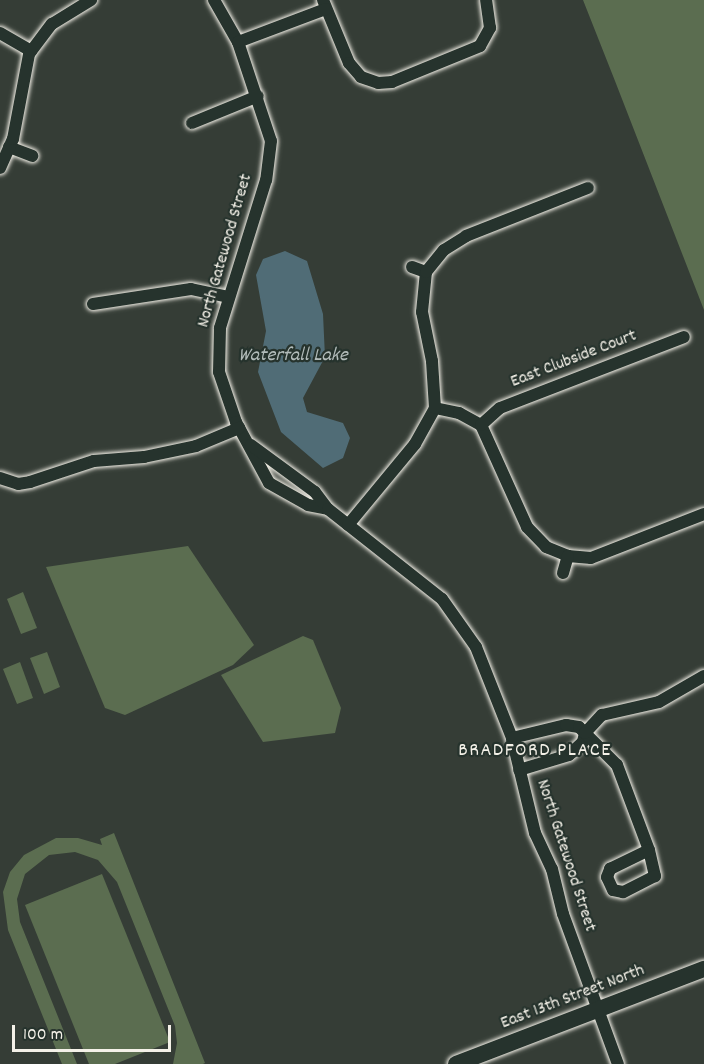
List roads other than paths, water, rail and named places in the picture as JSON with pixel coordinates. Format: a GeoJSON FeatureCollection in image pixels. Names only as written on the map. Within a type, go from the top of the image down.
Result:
{"type":"FeatureCollection","features":[{"type":"Feature","properties":{"kind":"main road","name":"East 13th Street North"},"geometry":{"type":"LineString","coordinates":[[456,1064],[704,969]]}},
{"type":"Feature","properties":{"kind":"street"},"geometry":{"type":"LineString","coordinates":[[0,168],[9,147],[31,51],[52,24],[91,0]]}},
{"type":"Feature","properties":{"kind":"street","name":"North Gatewood Street"},"geometry":{"type":"LineString","coordinates":[[214,0],[238,42],[258,96],[271,141],[266,180],[220,328],[219,372],[239,428],[251,446],[269,483],[308,505],[328,509]]}},
{"type":"Feature","properties":{"kind":"street"},"geometry":{"type":"LineString","coordinates":[[238,42],[324,4],[349,63],[361,77],[378,83],[392,82],[480,46],[490,28],[486,0]]}},
{"type":"Feature","properties":{"kind":"street"},"geometry":{"type":"LineString","coordinates":[[0,33],[31,51]]}},
{"type":"Feature","properties":{"kind":"street"},"geometry":{"type":"LineString","coordinates":[[192,123],[258,96]]}},
{"type":"Feature","properties":{"kind":"street"},"geometry":{"type":"LineString","coordinates":[[9,147],[32,156]]}},
{"type":"Feature","properties":{"kind":"street"},"geometry":{"type":"LineString","coordinates":[[348,525],[415,444],[435,408],[432,361],[422,312],[426,272],[444,250],[466,236],[588,188]]}},
{"type":"Feature","properties":{"kind":"street"},"geometry":{"type":"LineString","coordinates":[[412,267],[426,272]]}},
{"type":"Feature","properties":{"kind":"street"},"geometry":{"type":"LineString","coordinates":[[93,304],[191,289],[229,297]]}},
{"type":"Feature","properties":{"kind":"street","name":"East Clubside Court"},"geometry":{"type":"LineString","coordinates":[[481,425],[500,408],[684,337]]}},
{"type":"Feature","properties":{"kind":"street"},"geometry":{"type":"LineString","coordinates":[[435,408],[459,413],[481,425],[527,527],[546,547],[568,556],[591,558],[704,514]]}},
{"type":"Feature","properties":{"kind":"street"},"geometry":{"type":"LineString","coordinates":[[1,479],[18,484],[30,482],[94,461],[144,457],[196,446],[239,428]]}},
{"type":"Feature","properties":{"kind":"street","name":"North Gatewood Street"},"geometry":{"type":"LineString","coordinates":[[251,446],[315,492],[328,509],[442,599],[476,647],[512,738],[535,833],[552,869],[618,1064]]}},
{"type":"Feature","properties":{"kind":"street"},"geometry":{"type":"LineString","coordinates":[[563,573],[568,556]]}},
{"type":"Feature","properties":{"kind":"street"},"geometry":{"type":"LineString","coordinates":[[519,770],[569,755],[583,742],[585,733],[602,715],[659,702],[704,676]]}},
{"type":"Feature","properties":{"kind":"street"},"geometry":{"type":"LineString","coordinates":[[512,738],[566,725],[579,727],[617,765],[649,850]]}},
{"type":"Feature","properties":{"kind":"water","name":"Waterfall Lake"},"geometry":{"type":"Polygon","coordinates":[[[285,251],[307,261],[323,314],[325,357],[303,398],[307,412],[343,423],[350,438],[343,458],[323,468],[281,432],[258,372],[266,331],[256,275],[263,259],[285,251]]]}},
{"type":"Feature","properties":{"kind":"district","name":"BRADFORD PLACE"},"geometry":{"type":"Point","coordinates":[535,751]}}]}
